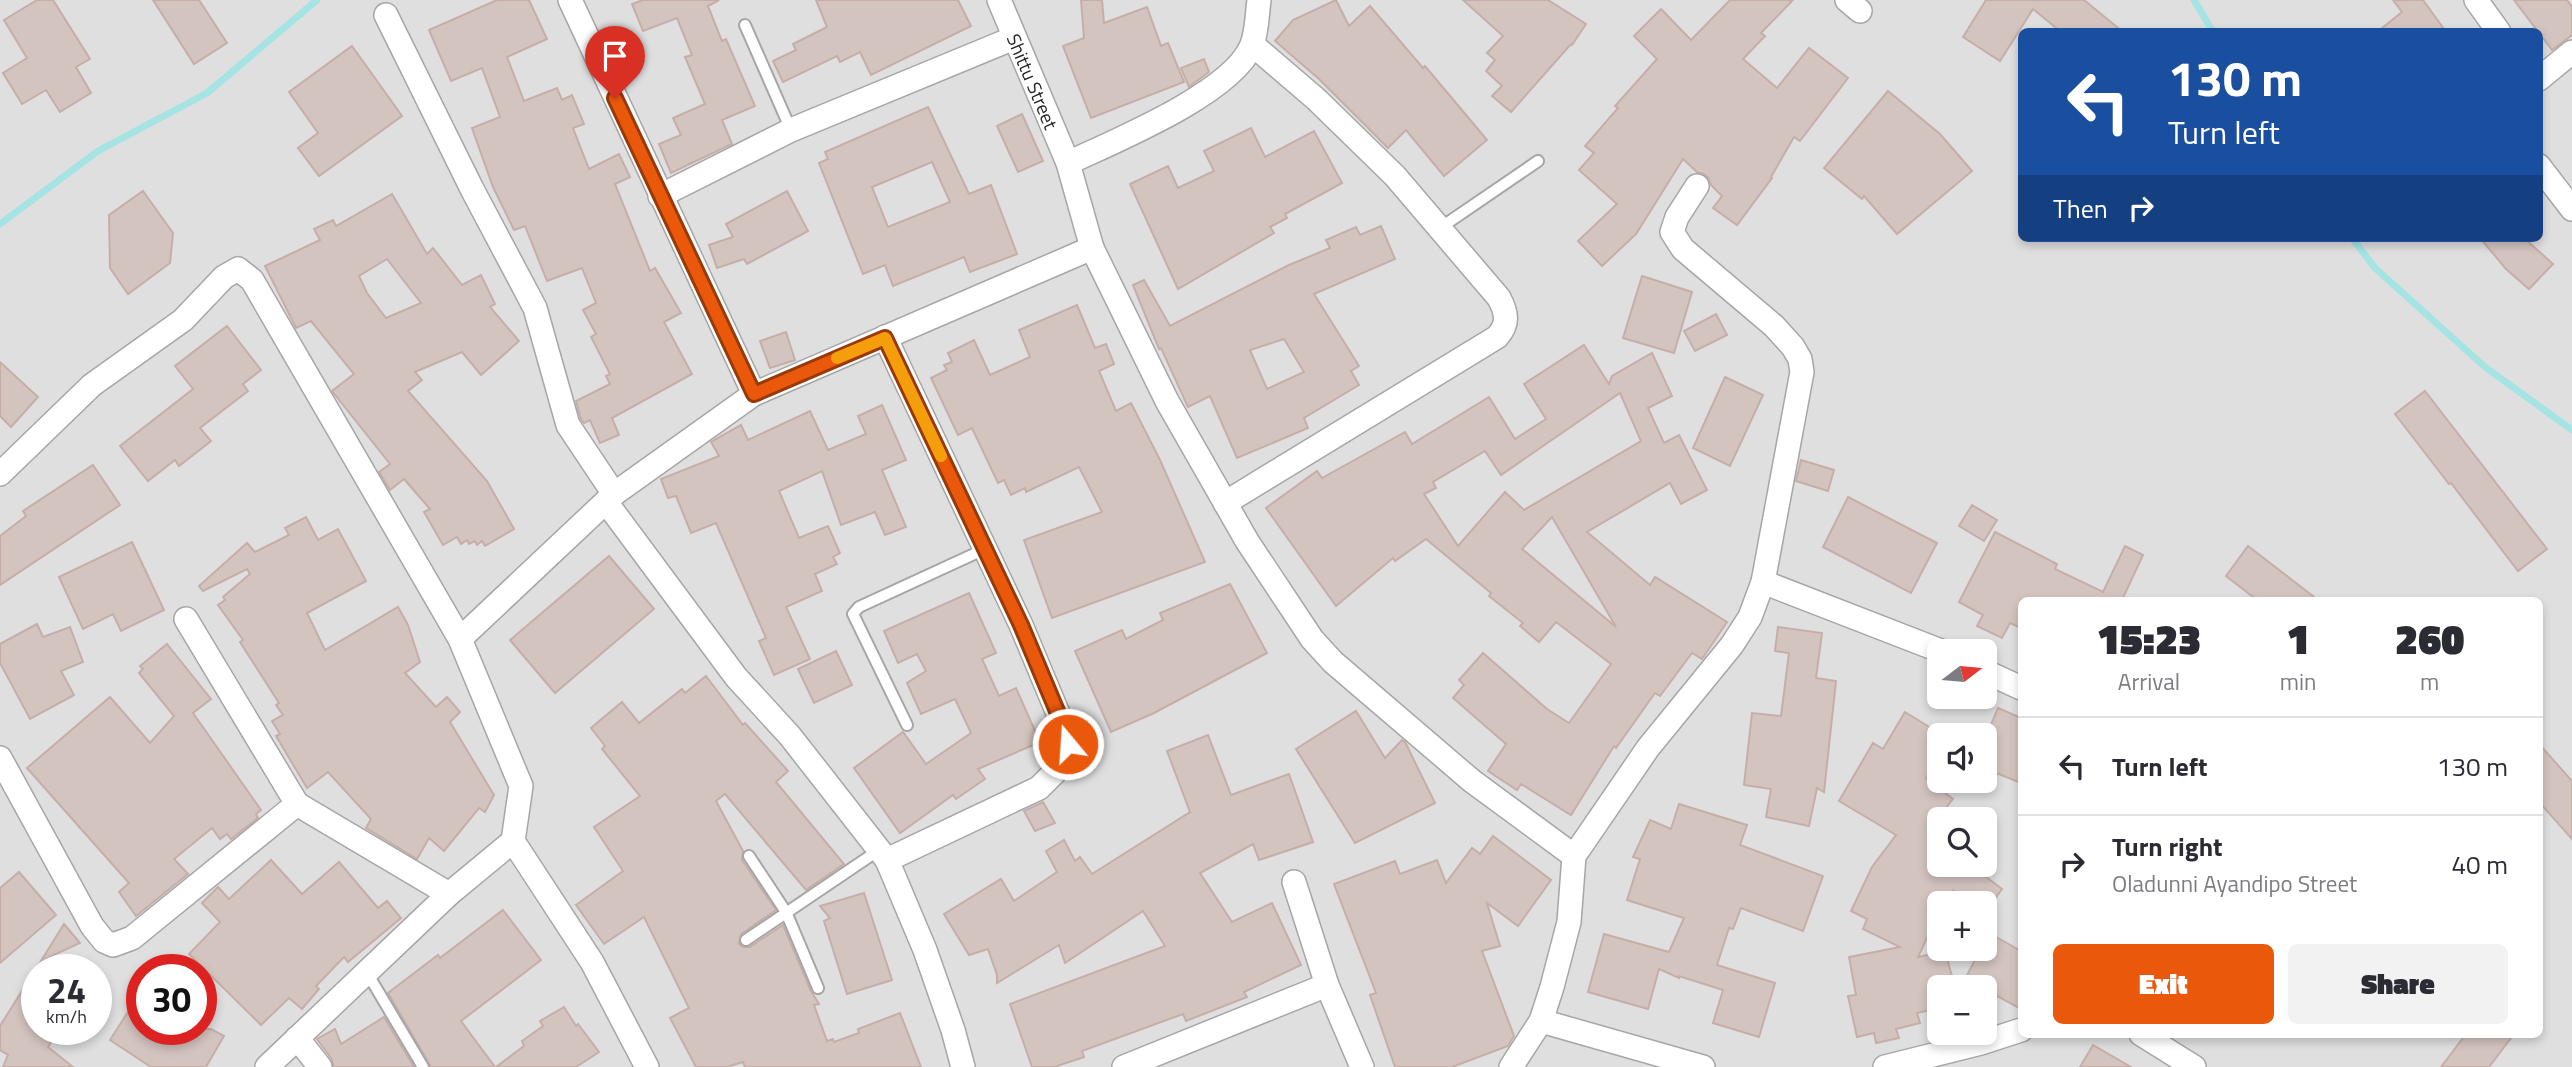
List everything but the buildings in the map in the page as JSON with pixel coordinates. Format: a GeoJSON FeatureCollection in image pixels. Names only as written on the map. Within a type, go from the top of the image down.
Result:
{"type":"FeatureCollection","features":[{"type":"Feature","properties":{"kind":"street"},"geometry":{"type":"LineString","coordinates":[[570,0],[754,394]]}},
{"type":"Feature","properties":{"kind":"street","name":"Shittu Street"},"geometry":{"type":"LineString","coordinates":[[999,0],[1068,163],[1092,248],[1167,401],[1247,541],[1312,639],[1333,662],[1472,781],[1574,856]]}},
{"type":"Feature","properties":{"kind":"street"},"geometry":{"type":"LineString","coordinates":[[1068,163],[1141,130],[1186,105],[1242,64],[1253,45],[1259,0]]}},
{"type":"Feature","properties":{"kind":"street"},"geometry":{"type":"LineString","coordinates":[[2476,0],[2496,28]]}},
{"type":"Feature","properties":{"kind":"street"},"geometry":{"type":"LineString","coordinates":[[386,15],[535,309],[568,425],[610,498],[736,677],[790,736],[883,855],[925,950],[963,1067]]}},
{"type":"Feature","properties":{"kind":"street"},"geometry":{"type":"LineString","coordinates":[[660,196],[791,130],[1014,38]]}},
{"type":"Feature","properties":{"kind":"street"},"geometry":{"type":"LineString","coordinates":[[1225,503],[1497,337],[1505,328],[1506,317],[1499,299],[1395,176],[1326,108],[1253,45]]}},
{"type":"Feature","properties":{"kind":"street"},"geometry":{"type":"LineString","coordinates":[[2543,77],[2572,52]]}},
{"type":"Feature","properties":{"kind":"street"},"geometry":{"type":"LineString","coordinates":[[2543,171],[2572,209]]}},
{"type":"Feature","properties":{"kind":"street"},"geometry":{"type":"LineString","coordinates":[[1511,1067],[1541,1021],[1569,922],[1574,856],[1648,748],[1732,645],[1750,617],[1763,582],[1802,372],[1800,359],[1774,326],[1676,241],[1672,232],[1677,218],[1697,186]]}},
{"type":"Feature","properties":{"kind":"street"},"geometry":{"type":"LineString","coordinates":[[460,639],[610,498],[754,394],[1092,248]]}},
{"type":"Feature","properties":{"kind":"street"},"geometry":{"type":"LineString","coordinates":[[0,474],[92,385],[183,320],[223,277],[238,269],[251,280],[460,639],[521,786],[513,841],[592,962],[647,1067]]}},
{"type":"Feature","properties":{"kind":"street"},"geometry":{"type":"LineString","coordinates":[[883,855],[1039,789],[1055,774],[1068,744],[1062,723],[1021,625],[885,338]]}},
{"type":"Feature","properties":{"kind":"street"},"geometry":{"type":"LineString","coordinates":[[1763,582],[1927,646]]}},
{"type":"Feature","properties":{"kind":"street"},"geometry":{"type":"LineString","coordinates":[[186,619],[297,804],[449,894]]}},
{"type":"Feature","properties":{"kind":"street"},"geometry":{"type":"LineString","coordinates":[[1997,677],[2018,687]]}},
{"type":"Feature","properties":{"kind":"street"},"geometry":{"type":"LineString","coordinates":[[0,758],[92,926],[104,940],[113,945],[132,938],[297,804]]}},
{"type":"Feature","properties":{"kind":"street"},"geometry":{"type":"LineString","coordinates":[[267,1067],[449,894],[513,841]]}},
{"type":"Feature","properties":{"kind":"street"},"geometry":{"type":"LineString","coordinates":[[1294,882],[1327,985],[1362,1067]]}},
{"type":"Feature","properties":{"kind":"street"},"geometry":{"type":"LineString","coordinates":[[1124,1067],[1327,985]]}},
{"type":"Feature","properties":{"kind":"street"},"geometry":{"type":"LineString","coordinates":[[1541,1021],[1703,1067]]}},
{"type":"Feature","properties":{"kind":"street"},"geometry":{"type":"LineString","coordinates":[[1885,1067],[1981,1044],[2018,1031]]}},
{"type":"Feature","properties":{"kind":"street"},"geometry":{"type":"LineString","coordinates":[[297,1038],[320,1067]]}},
{"type":"Feature","properties":{"kind":"street"},"geometry":{"type":"LineString","coordinates":[[2147,1038],[2194,1067]]}},
{"type":"Feature","properties":{"kind":"lane"},"geometry":{"type":"LineString","coordinates":[[745,25],[791,130]]}},
{"type":"Feature","properties":{"kind":"lane"},"geometry":{"type":"LineString","coordinates":[[1440,228],[1538,161]]}},
{"type":"Feature","properties":{"kind":"lane"},"geometry":{"type":"LineString","coordinates":[[906,725],[853,614],[859,607],[985,549]]}},
{"type":"Feature","properties":{"kind":"lane"},"geometry":{"type":"LineString","coordinates":[[746,940],[786,912],[883,855]]}},
{"type":"Feature","properties":{"kind":"lane"},"geometry":{"type":"LineString","coordinates":[[750,856],[786,912],[818,988]]}},
{"type":"Feature","properties":{"kind":"lane"},"geometry":{"type":"LineString","coordinates":[[366,971],[424,1067]]}},
{"type":"Feature","properties":{"kind":"shaded area"},"geometry":{"type":"Polygon","coordinates":[[[0,0],[2572,0],[2572,1067],[0,1067],[0,0]]]}},
{"type":"Feature","properties":{"kind":"waterway"},"geometry":{"type":"LineString","coordinates":[[0,224],[98,151],[207,93],[317,0]]}},
{"type":"Feature","properties":{"kind":"waterway"},"geometry":{"type":"LineString","coordinates":[[2194,0],[2211,28]]}},
{"type":"Feature","properties":{"kind":"waterway"},"geometry":{"type":"LineString","coordinates":[[2355,242],[2375,268],[2485,367],[2572,430]]}},
{"type":"Feature","properties":{"kind":"slow traffic"},"geometry":{"type":"LineString","coordinates":[[837,358],[885,338],[941,456]]}},
{"type":"Feature","properties":{"kind":"route"},"geometry":{"type":"LineString","coordinates":[[615,98],[754,394],[885,338],[1021,625],[1062,723],[1068,744]]}}]}
